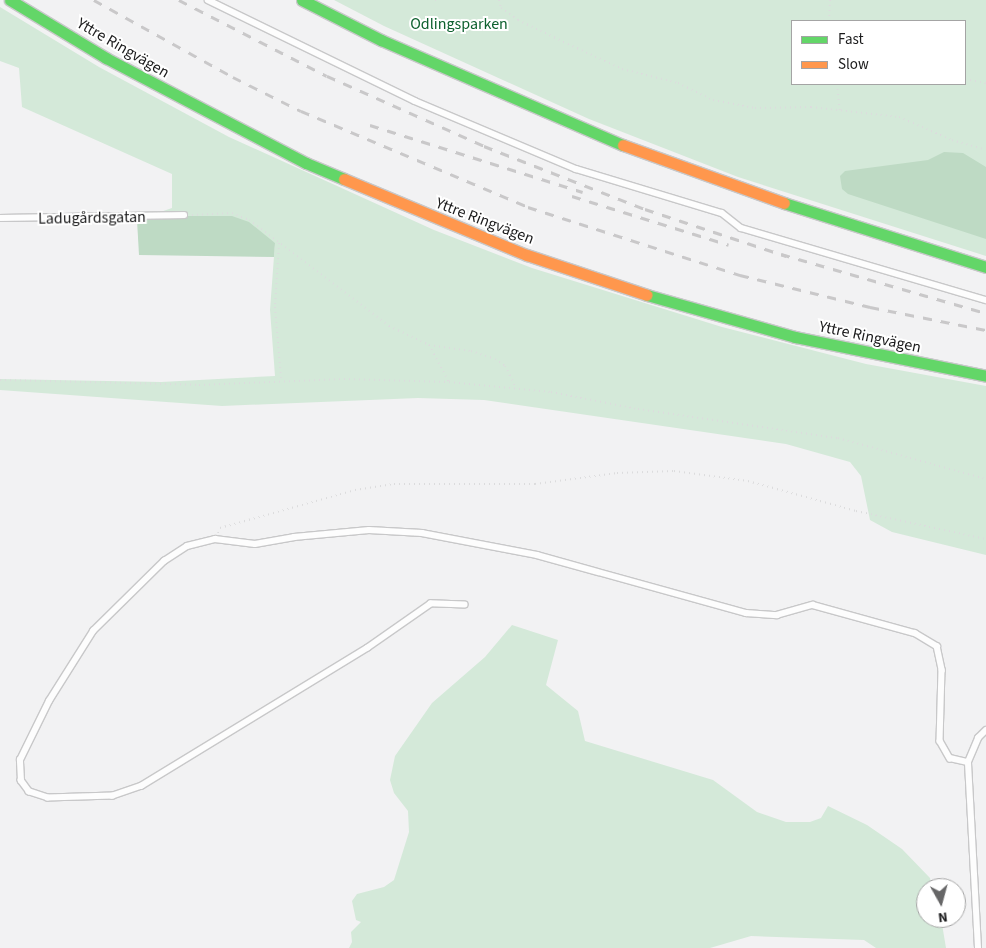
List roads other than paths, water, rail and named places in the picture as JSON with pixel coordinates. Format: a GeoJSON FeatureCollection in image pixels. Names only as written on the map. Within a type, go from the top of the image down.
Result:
{"type":"FeatureCollection","features":[{"type":"Feature","properties":{"kind":"highway","name":"Yttre Ringvägen"},"geometry":{"type":"LineString","coordinates":[[10,0],[106,58],[306,163],[527,255],[634,291],[795,337],[986,376]]}},
{"type":"Feature","properties":{"kind":"highway"},"geometry":{"type":"LineString","coordinates":[[302,0],[512,99],[621,144],[745,190],[986,267]]}},
{"type":"Feature","properties":{"kind":"lane"},"geometry":{"type":"LineString","coordinates":[[208,0],[381,86],[576,169],[722,213],[741,228],[986,300]]}},
{"type":"Feature","properties":{"kind":"lane","name":"Ladugårdsgatan"},"geometry":{"type":"LineString","coordinates":[[0,218],[184,215]]}},
{"type":"Feature","properties":{"kind":"lane"},"geometry":{"type":"LineString","coordinates":[[465,605],[431,604],[368,648],[142,786],[113,796],[48,798],[29,792],[20,782],[20,760],[49,701],[93,631],[164,561],[187,546],[215,539],[255,544],[294,537],[369,530],[422,533],[537,555],[746,613],[778,615],[813,605],[915,633],[937,646],[942,670],[940,741],[950,758],[968,762]]}},
{"type":"Feature","properties":{"kind":"lane"},"geometry":{"type":"LineString","coordinates":[[978,948],[968,762],[978,738],[986,730]]}},
{"type":"Feature","properties":{"kind":"railway"},"geometry":{"type":"LineString","coordinates":[[94,0],[233,77],[301,111],[528,207],[740,275],[870,307],[986,330]]}},
{"type":"Feature","properties":{"kind":"railway"},"geometry":{"type":"LineString","coordinates":[[179,0],[327,76],[484,146],[645,209],[786,256]]}},
{"type":"Feature","properties":{"kind":"railway"},"geometry":{"type":"LineString","coordinates":[[370,125],[583,192]]}},
{"type":"Feature","properties":{"kind":"railway"},"geometry":{"type":"LineString","coordinates":[[572,196],[729,245]]}},
{"type":"Feature","properties":{"kind":"railway"},"geometry":{"type":"LineString","coordinates":[[781,254],[986,313]]}},
{"type":"Feature","properties":{"kind":"park label","name":"Odlingsparken"},"geometry":{"type":"Point","coordinates":[459,24]}}]}
